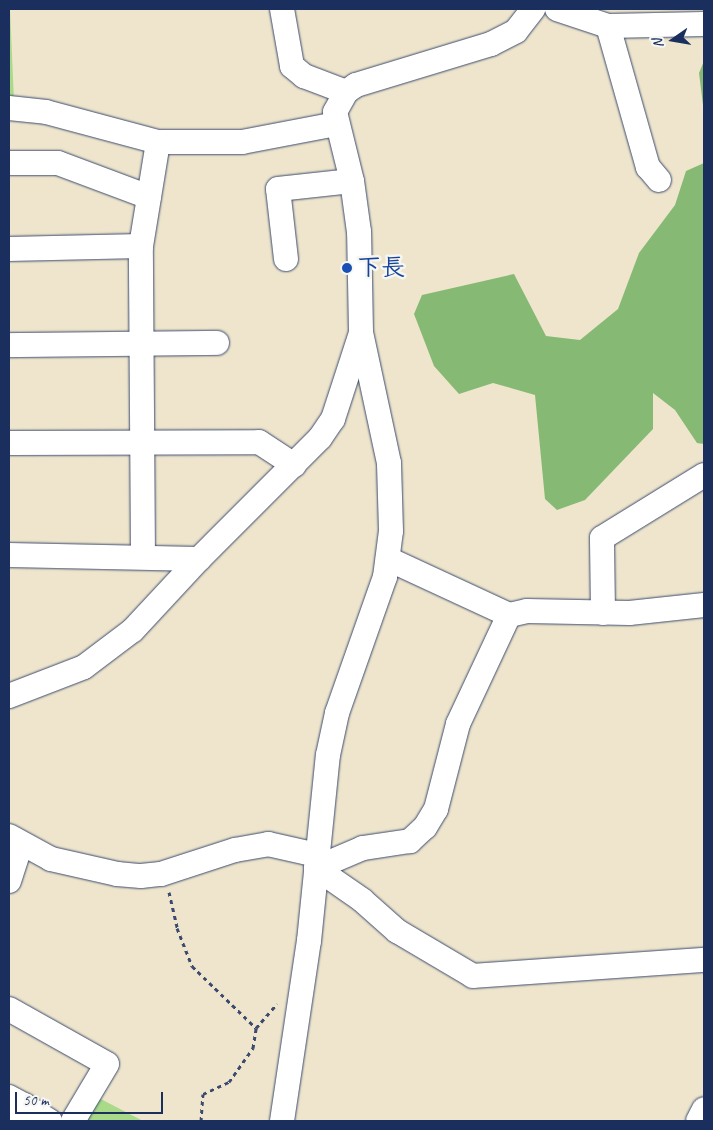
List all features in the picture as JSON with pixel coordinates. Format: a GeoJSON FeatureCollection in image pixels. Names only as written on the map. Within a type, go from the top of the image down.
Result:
{"type":"FeatureCollection","features":[{"type":"Feature","properties":{"kind":"street"},"geometry":{"type":"LineString","coordinates":[[282,9],[292,66],[304,76],[346,92]]}},
{"type":"Feature","properties":{"kind":"street"},"geometry":{"type":"LineString","coordinates":[[282,1121],[309,941],[328,755],[338,713],[385,577],[391,514],[389,463],[361,332],[359,232],[352,181],[336,124],[336,112],[346,92],[369,80],[491,44],[516,32],[533,9]]}},
{"type":"Feature","properties":{"kind":"street"},"geometry":{"type":"LineString","coordinates":[[557,9],[608,26],[704,24]]}},
{"type":"Feature","properties":{"kind":"street"},"geometry":{"type":"LineString","coordinates":[[608,26],[648,167],[659,180]]}},
{"type":"Feature","properties":{"kind":"street"},"geometry":{"type":"LineString","coordinates":[[9,108],[46,112],[158,142],[242,142],[336,124]]}},
{"type":"Feature","properties":{"kind":"street"},"geometry":{"type":"LineString","coordinates":[[143,557],[140,342],[141,246],[158,142]]}},
{"type":"Feature","properties":{"kind":"street"},"geometry":{"type":"LineString","coordinates":[[9,163],[58,163],[149,197]]}},
{"type":"Feature","properties":{"kind":"street"},"geometry":{"type":"LineString","coordinates":[[286,260],[278,189],[352,181]]}},
{"type":"Feature","properties":{"kind":"street"},"geometry":{"type":"LineString","coordinates":[[9,249],[141,246]]}},
{"type":"Feature","properties":{"kind":"street"},"geometry":{"type":"LineString","coordinates":[[9,696],[68,674],[107,652],[133,630],[199,558],[294,465],[333,419],[361,332]]}},
{"type":"Feature","properties":{"kind":"street"},"geometry":{"type":"LineString","coordinates":[[9,345],[140,342],[216,343]]}},
{"type":"Feature","properties":{"kind":"street"},"geometry":{"type":"LineString","coordinates":[[9,442],[259,442],[294,465]]}},
{"type":"Feature","properties":{"kind":"street"},"geometry":{"type":"LineString","coordinates":[[602,613],[602,538],[704,475]]}},
{"type":"Feature","properties":{"kind":"street"},"geometry":{"type":"LineString","coordinates":[[9,555],[199,558]]}},
{"type":"Feature","properties":{"kind":"street"},"geometry":{"type":"LineString","coordinates":[[388,559],[509,615],[527,611],[628,613],[704,605]]}},
{"type":"Feature","properties":{"kind":"street"},"geometry":{"type":"LineString","coordinates":[[316,861],[363,848],[410,841],[425,827],[436,810],[458,724],[509,615]]}},
{"type":"Feature","properties":{"kind":"street"},"geometry":{"type":"LineString","coordinates":[[9,881],[15,840],[50,859],[117,874],[165,873],[243,848],[268,844],[316,861],[397,931],[473,976],[704,960]]}},
{"type":"Feature","properties":{"kind":"street"},"geometry":{"type":"LineString","coordinates":[[9,1009],[107,1064],[73,1121]]}},
{"type":"Feature","properties":{"kind":"street"},"geometry":{"type":"LineString","coordinates":[[17,1108],[50,1121]]}},
{"type":"Feature","properties":{"kind":"street"},"geometry":{"type":"LineString","coordinates":[[698,1121],[704,1109]]}},
{"type":"Feature","properties":{"kind":"path"},"geometry":{"type":"LineString","coordinates":[[165,873],[177,928],[192,966],[256,1028]]}},
{"type":"Feature","properties":{"kind":"path"},"geometry":{"type":"LineString","coordinates":[[201,1121],[204,1094],[229,1082],[253,1048],[256,1028],[280,1001]]}},
{"type":"Feature","properties":{"kind":"green space"},"geometry":{"type":"Polygon","coordinates":[[[10,9],[14,102],[9,102],[10,9]]]}},
{"type":"Feature","properties":{"kind":"green space"},"geometry":{"type":"Polygon","coordinates":[[[704,61],[704,113],[699,73],[704,61]]]}},
{"type":"Feature","properties":{"kind":"green space"},"geometry":{"type":"Polygon","coordinates":[[[704,163],[704,444],[697,443],[675,410],[653,393],[653,429],[585,500],[557,510],[545,499],[535,395],[493,383],[459,394],[434,366],[414,314],[422,295],[514,274],[546,336],[580,340],[618,309],[639,253],[675,205],[686,171],[704,163]]]}},
{"type":"Feature","properties":{"kind":"green space"},"geometry":{"type":"Polygon","coordinates":[[[97,1097],[143,1121],[84,1121],[97,1097]]]}},
{"type":"Feature","properties":{"kind":"place","name":"下長"},"geometry":{"type":"Point","coordinates":[347,268]}}]}
